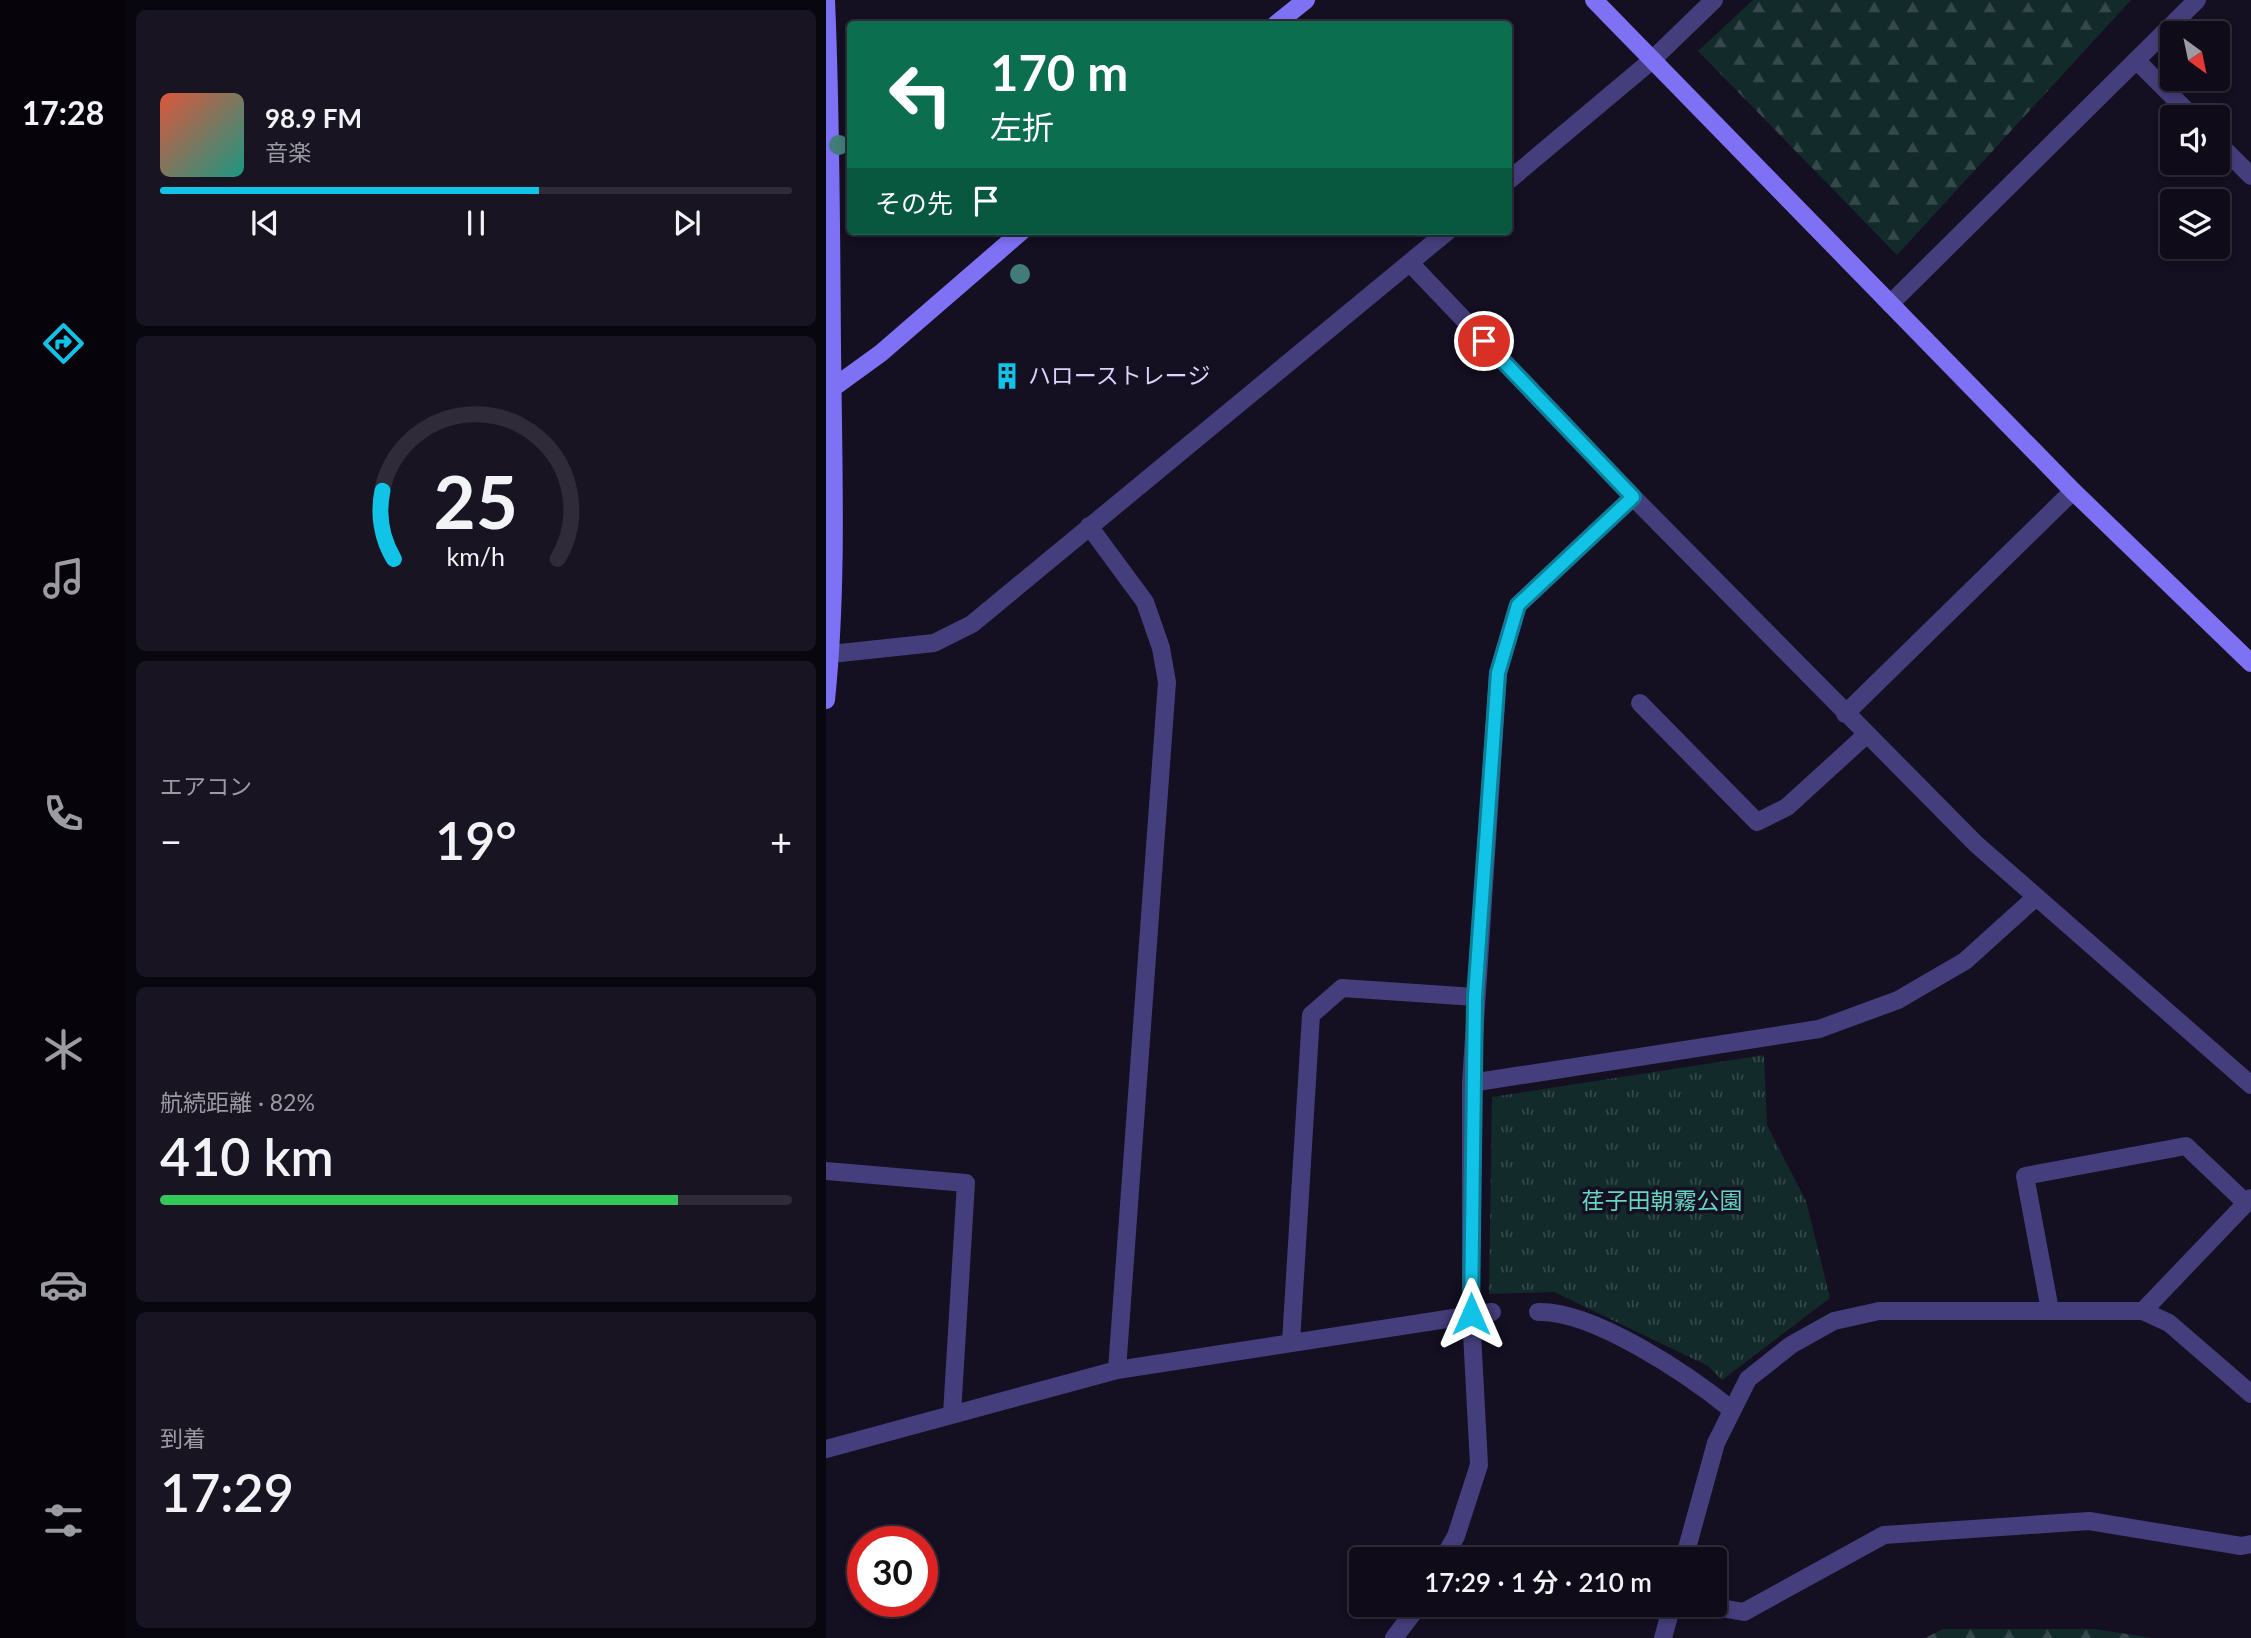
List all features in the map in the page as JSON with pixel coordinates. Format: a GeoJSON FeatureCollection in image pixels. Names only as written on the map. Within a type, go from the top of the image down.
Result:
{"type":"FeatureCollection","features":[{"type":"Feature","properties":{"kind":"street"},"geometry":{"type":"LineString","coordinates":[[826,0],[832,131],[829,391],[831,654],[826,700]]}},
{"type":"Feature","properties":{"kind":"street"},"geometry":{"type":"LineString","coordinates":[[1280,21],[1306,0]]}},
{"type":"Feature","properties":{"kind":"street"},"geometry":{"type":"LineString","coordinates":[[1594,0],[2073,491],[2251,663]]}},
{"type":"Feature","properties":{"kind":"street"},"geometry":{"type":"LineString","coordinates":[[1512,178],[1651,61],[1714,0]]}},
{"type":"Feature","properties":{"kind":"street"},"geometry":{"type":"LineString","coordinates":[[1890,304],[2197,0]]}},
{"type":"Feature","properties":{"kind":"street"},"geometry":{"type":"LineString","coordinates":[[2136,60],[2181,105]]}},
{"type":"Feature","properties":{"kind":"street"},"geometry":{"type":"LineString","coordinates":[[2230,155],[2251,176]]}},
{"type":"Feature","properties":{"kind":"street"},"geometry":{"type":"LineString","coordinates":[[829,391],[881,353],[1017,235]]}},
{"type":"Feature","properties":{"kind":"street"},"geometry":{"type":"LineString","coordinates":[[831,654],[934,643],[972,624],[1443,235]]}},
{"type":"Feature","properties":{"kind":"street"},"geometry":{"type":"LineString","coordinates":[[1410,263],[1633,497],[1976,844],[2251,1085]]}},
{"type":"Feature","properties":{"kind":"street"},"geometry":{"type":"LineString","coordinates":[[1845,714],[2073,491]]}},
{"type":"Feature","properties":{"kind":"street"},"geometry":{"type":"LineString","coordinates":[[1450,1547],[1479,1465],[1471,1314],[1471,1083],[1498,673],[1518,605],[1633,497]]}},
{"type":"Feature","properties":{"kind":"street"},"geometry":{"type":"LineString","coordinates":[[1089,526],[1145,603],[1160,648],[1167,682],[1117,1370]]}},
{"type":"Feature","properties":{"kind":"street"},"geometry":{"type":"LineString","coordinates":[[1640,703],[1757,822],[1787,807],[1866,734]]}},
{"type":"Feature","properties":{"kind":"street"},"geometry":{"type":"LineString","coordinates":[[1471,1083],[1819,1029],[1898,1000],[1965,961],[2036,897]]}},
{"type":"Feature","properties":{"kind":"street"},"geometry":{"type":"LineString","coordinates":[[1291,1342],[1311,1014],[1342,988],[1475,997]]}},
{"type":"Feature","properties":{"kind":"street"},"geometry":{"type":"LineString","coordinates":[[2050,1310],[2025,1176],[2186,1146],[2248,1200],[2143,1311]]}},
{"type":"Feature","properties":{"kind":"street"},"geometry":{"type":"LineString","coordinates":[[826,1171],[966,1183],[952,1414]]}},
{"type":"Feature","properties":{"kind":"street"},"geometry":{"type":"LineString","coordinates":[[1538,1312],[1555,1311],[1603,1328],[1711,1393],[1732,1410]]}},
{"type":"Feature","properties":{"kind":"street"},"geometry":{"type":"LineString","coordinates":[[1687,1547],[1716,1443],[1748,1379],[1791,1345],[1834,1321],[1879,1311],[2143,1311],[2169,1323],[2251,1394]]}},
{"type":"Feature","properties":{"kind":"street"},"geometry":{"type":"LineString","coordinates":[[826,1449],[1117,1370],[1492,1312]]}},
{"type":"Feature","properties":{"kind":"street"},"geometry":{"type":"LineString","coordinates":[[1727,1609],[1744,1612],[1884,1535],[2089,1521],[2241,1546],[2251,1544]]}},
{"type":"Feature","properties":{"kind":"street"},"geometry":{"type":"LineString","coordinates":[[1394,1638],[1410,1617]]}},
{"type":"Feature","properties":{"kind":"street"},"geometry":{"type":"LineString","coordinates":[[1663,1638],[1669,1617]]}},
{"type":"Feature","properties":{"kind":"green space"},"geometry":{"type":"Polygon","coordinates":[[[1753,0],[2131,0],[1897,255],[1698,51],[1753,0]]]}},
{"type":"Feature","properties":{"kind":"green space","name":"荏子田朝霧公園"},"geometry":{"type":"Polygon","coordinates":[[[1764,1055],[1767,1125],[1806,1201],[1830,1298],[1722,1380],[1708,1366],[1554,1292],[1489,1294],[1492,1097],[1764,1055]]]}},
{"type":"Feature","properties":{"kind":"green space"},"geometry":{"type":"Polygon","coordinates":[[[1943,1629],[2095,1629],[2153,1638],[1925,1638],[1943,1629]]]}},
{"type":"Feature","properties":{"kind":"place","name":"ハローストレージ"},"geometry":{"type":"Point","coordinates":[1007,376]}},
{"type":"Feature","properties":{"kind":"route"},"geometry":{"type":"LineString","coordinates":[[1471,1314],[1471,1083],[1498,673],[1518,605],[1633,497],[1484,341]]}}]}
